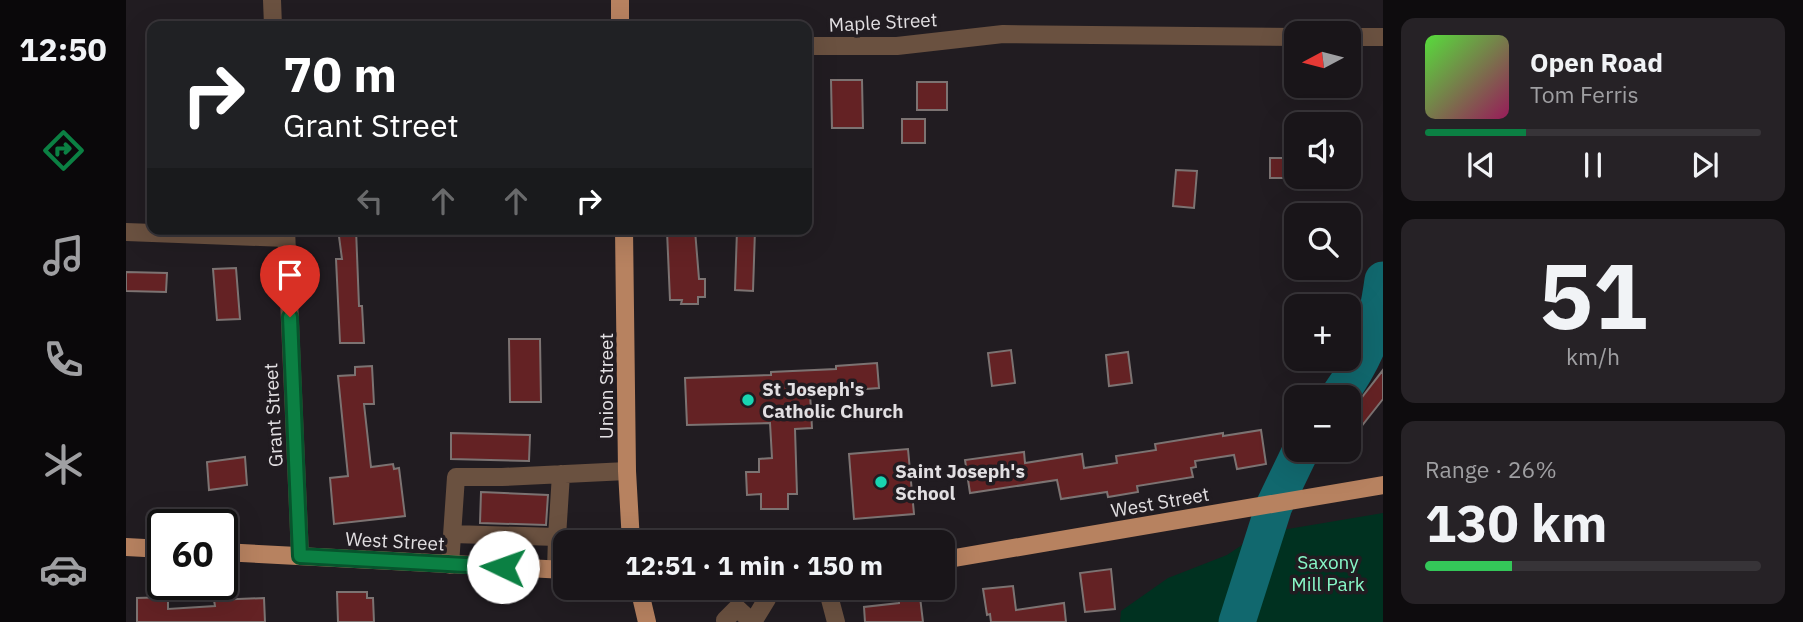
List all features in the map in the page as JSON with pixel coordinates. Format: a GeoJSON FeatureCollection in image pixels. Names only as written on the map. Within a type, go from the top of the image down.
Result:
{"type":"FeatureCollection","features":[{"type":"Feature","properties":{"kind":"main road"},"geometry":{"type":"LineString","coordinates":[[620,0],[620,21]]}},
{"type":"Feature","properties":{"kind":"main road","name":"Union Street"},"geometry":{"type":"LineString","coordinates":[[624,235],[630,530]]}},
{"type":"Feature","properties":{"kind":"main road","name":"West Street"},"geometry":{"type":"LineString","coordinates":[[955,558],[1383,485]]}},
{"type":"Feature","properties":{"kind":"main road"},"geometry":{"type":"LineString","coordinates":[[126,547],[147,548]]}},
{"type":"Feature","properties":{"kind":"main road","name":"West Street"},"geometry":{"type":"LineString","coordinates":[[238,553],[553,570]]}},
{"type":"Feature","properties":{"kind":"main road"},"geometry":{"type":"LineString","coordinates":[[642,600],[647,622]]}},
{"type":"Feature","properties":{"kind":"street"},"geometry":{"type":"LineString","coordinates":[[272,0],[274,21]]}},
{"type":"Feature","properties":{"kind":"street","name":"Maple Street"},"geometry":{"type":"LineString","coordinates":[[812,46],[897,46],[1003,34],[1284,37]]}},
{"type":"Feature","properties":{"kind":"street"},"geometry":{"type":"LineString","coordinates":[[1362,37],[1383,37]]}},
{"type":"Feature","properties":{"kind":"street"},"geometry":{"type":"LineString","coordinates":[[126,232],[147,232]]}},
{"type":"Feature","properties":{"kind":"street","name":"Grant Street"},"geometry":{"type":"LineString","coordinates":[[286,235],[300,556]]}},
{"type":"Feature","properties":{"kind":"street"},"geometry":{"type":"LineString","coordinates":[[450,565],[456,477],[627,471]]}},
{"type":"Feature","properties":{"kind":"street"},"geometry":{"type":"LineString","coordinates":[[557,530],[561,474]]}},
{"type":"Feature","properties":{"kind":"street"},"geometry":{"type":"LineString","coordinates":[[453,534],[553,537]]}},
{"type":"Feature","properties":{"kind":"street"},"geometry":{"type":"LineString","coordinates":[[725,620],[737,608],[753,622],[766,600]]}},
{"type":"Feature","properties":{"kind":"street"},"geometry":{"type":"LineString","coordinates":[[830,600],[836,622]]}},
{"type":"Feature","properties":{"kind":"green space","name":"Saxony Mill Park"},"geometry":{"type":"Polygon","coordinates":[[[1383,513],[1383,622],[1120,622],[1121,611],[1168,578],[1227,555],[1251,539],[1252,535],[1383,513]]]}},
{"type":"Feature","properties":{"kind":"building"},"geometry":{"type":"Polygon","coordinates":[[[831,80],[862,80],[863,128],[832,128],[831,80]]]}},
{"type":"Feature","properties":{"kind":"building"},"geometry":{"type":"Polygon","coordinates":[[[917,82],[947,82],[947,110],[917,110],[917,82]]]}},
{"type":"Feature","properties":{"kind":"building"},"geometry":{"type":"Polygon","coordinates":[[[902,119],[925,119],[925,143],[902,143],[902,119]]]}},
{"type":"Feature","properties":{"kind":"building"},"geometry":{"type":"Polygon","coordinates":[[[1270,158],[1284,158],[1284,178],[1270,178],[1270,158]]]}},
{"type":"Feature","properties":{"kind":"building"},"geometry":{"type":"Polygon","coordinates":[[[1176,170],[1197,171],[1194,208],[1173,206],[1176,170]]]}},
{"type":"Feature","properties":{"kind":"building"},"geometry":{"type":"Polygon","coordinates":[[[339,235],[356,235],[359,306],[362,306],[364,343],[340,343],[336,259],[342,259],[339,235]]]}},
{"type":"Feature","properties":{"kind":"building"},"geometry":{"type":"Polygon","coordinates":[[[667,235],[695,235],[699,279],[705,279],[705,297],[698,297],[698,304],[681,304],[682,300],[670,300],[667,235]]]}},
{"type":"Feature","properties":{"kind":"building"},"geometry":{"type":"Polygon","coordinates":[[[737,235],[755,235],[753,291],[735,290],[737,235]]]}},
{"type":"Feature","properties":{"kind":"building"},"geometry":{"type":"Polygon","coordinates":[[[236,268],[240,319],[217,320],[213,269],[236,268]]]}},
{"type":"Feature","properties":{"kind":"building"},"geometry":{"type":"Polygon","coordinates":[[[126,272],[167,273],[166,292],[126,291],[126,272]]]}},
{"type":"Feature","properties":{"kind":"building"},"geometry":{"type":"Polygon","coordinates":[[[509,339],[540,339],[541,402],[510,402],[509,339]]]}},
{"type":"Feature","properties":{"kind":"building"},"geometry":{"type":"Polygon","coordinates":[[[1011,350],[1015,383],[992,386],[988,353],[1011,350]]]}},
{"type":"Feature","properties":{"kind":"building"},"geometry":{"type":"Polygon","coordinates":[[[1128,352],[1132,383],[1109,386],[1106,355],[1128,352]]]}},
{"type":"Feature","properties":{"kind":"building"},"geometry":{"type":"Polygon","coordinates":[[[877,363],[879,388],[810,393],[812,428],[795,429],[797,494],[788,494],[788,509],[761,509],[761,494],[747,495],[746,472],[759,472],[759,459],[772,458],[770,423],[687,425],[685,378],[771,375],[771,372],[836,369],[836,366],[877,363]]]}},
{"type":"Feature","properties":{"kind":"building"},"geometry":{"type":"Polygon","coordinates":[[[372,366],[374,404],[364,404],[371,467],[393,464],[394,469],[399,468],[405,516],[334,524],[330,478],[348,476],[338,376],[355,375],[355,367],[372,366]]]}},
{"type":"Feature","properties":{"kind":"building"},"geometry":{"type":"Polygon","coordinates":[[[1383,370],[1383,399],[1361,427],[1361,398],[1383,370]]]}},
{"type":"Feature","properties":{"kind":"building"},"geometry":{"type":"Polygon","coordinates":[[[1261,430],[1266,464],[1237,469],[1234,455],[1195,461],[1196,467],[1191,468],[1193,477],[1137,486],[1138,492],[1108,497],[1107,492],[1061,499],[1057,480],[970,493],[965,460],[1024,452],[1025,463],[1082,454],[1084,468],[1117,463],[1116,456],[1156,450],[1155,444],[1261,430]]]}},
{"type":"Feature","properties":{"kind":"building"},"geometry":{"type":"Polygon","coordinates":[[[451,433],[530,435],[529,461],[451,459],[451,433]]]}},
{"type":"Feature","properties":{"kind":"building","name":"Saint Joseph's School"},"geometry":{"type":"Polygon","coordinates":[[[908,449],[914,514],[854,519],[849,454],[908,449]]]}},
{"type":"Feature","properties":{"kind":"building"},"geometry":{"type":"Polygon","coordinates":[[[245,457],[247,485],[209,490],[207,462],[245,457]]]}},
{"type":"Feature","properties":{"kind":"building"},"geometry":{"type":"Polygon","coordinates":[[[481,492],[548,495],[546,525],[480,523],[481,492]]]}},
{"type":"Feature","properties":{"kind":"building"},"geometry":{"type":"Polygon","coordinates":[[[1111,569],[1115,609],[1085,612],[1080,573],[1111,569]]]}},
{"type":"Feature","properties":{"kind":"building"},"geometry":{"type":"Polygon","coordinates":[[[1013,586],[1016,610],[1064,603],[1066,622],[991,622],[990,614],[987,615],[983,589],[1013,586]]]}},
{"type":"Feature","properties":{"kind":"building"},"geometry":{"type":"Polygon","coordinates":[[[337,592],[367,592],[367,598],[373,598],[374,622],[338,622],[337,592]]]}},
{"type":"Feature","properties":{"kind":"building"},"geometry":{"type":"Polygon","coordinates":[[[137,598],[168,600],[168,609],[215,606],[214,600],[264,598],[265,622],[137,622],[137,598]]]}},
{"type":"Feature","properties":{"kind":"building"},"geometry":{"type":"Polygon","coordinates":[[[899,600],[920,600],[923,622],[865,622],[864,607],[899,603],[899,600]]]}},
{"type":"Feature","properties":{"kind":"waterway"},"geometry":{"type":"LineString","coordinates":[[1346,385],[1369,342],[1383,280]]}},
{"type":"Feature","properties":{"kind":"waterway"},"geometry":{"type":"LineString","coordinates":[[1237,622],[1274,506],[1295,462]]}},
{"type":"Feature","properties":{"kind":"place","name":"St Joseph's Catholic Church"},"geometry":{"type":"Point","coordinates":[748,400]}},
{"type":"Feature","properties":{"kind":"place","name":"Saint Joseph's School"},"geometry":{"type":"Point","coordinates":[881,482]}},
{"type":"Feature","properties":{"kind":"route"},"geometry":{"type":"LineString","coordinates":[[290,317],[300,556],[503,567]]}}]}
